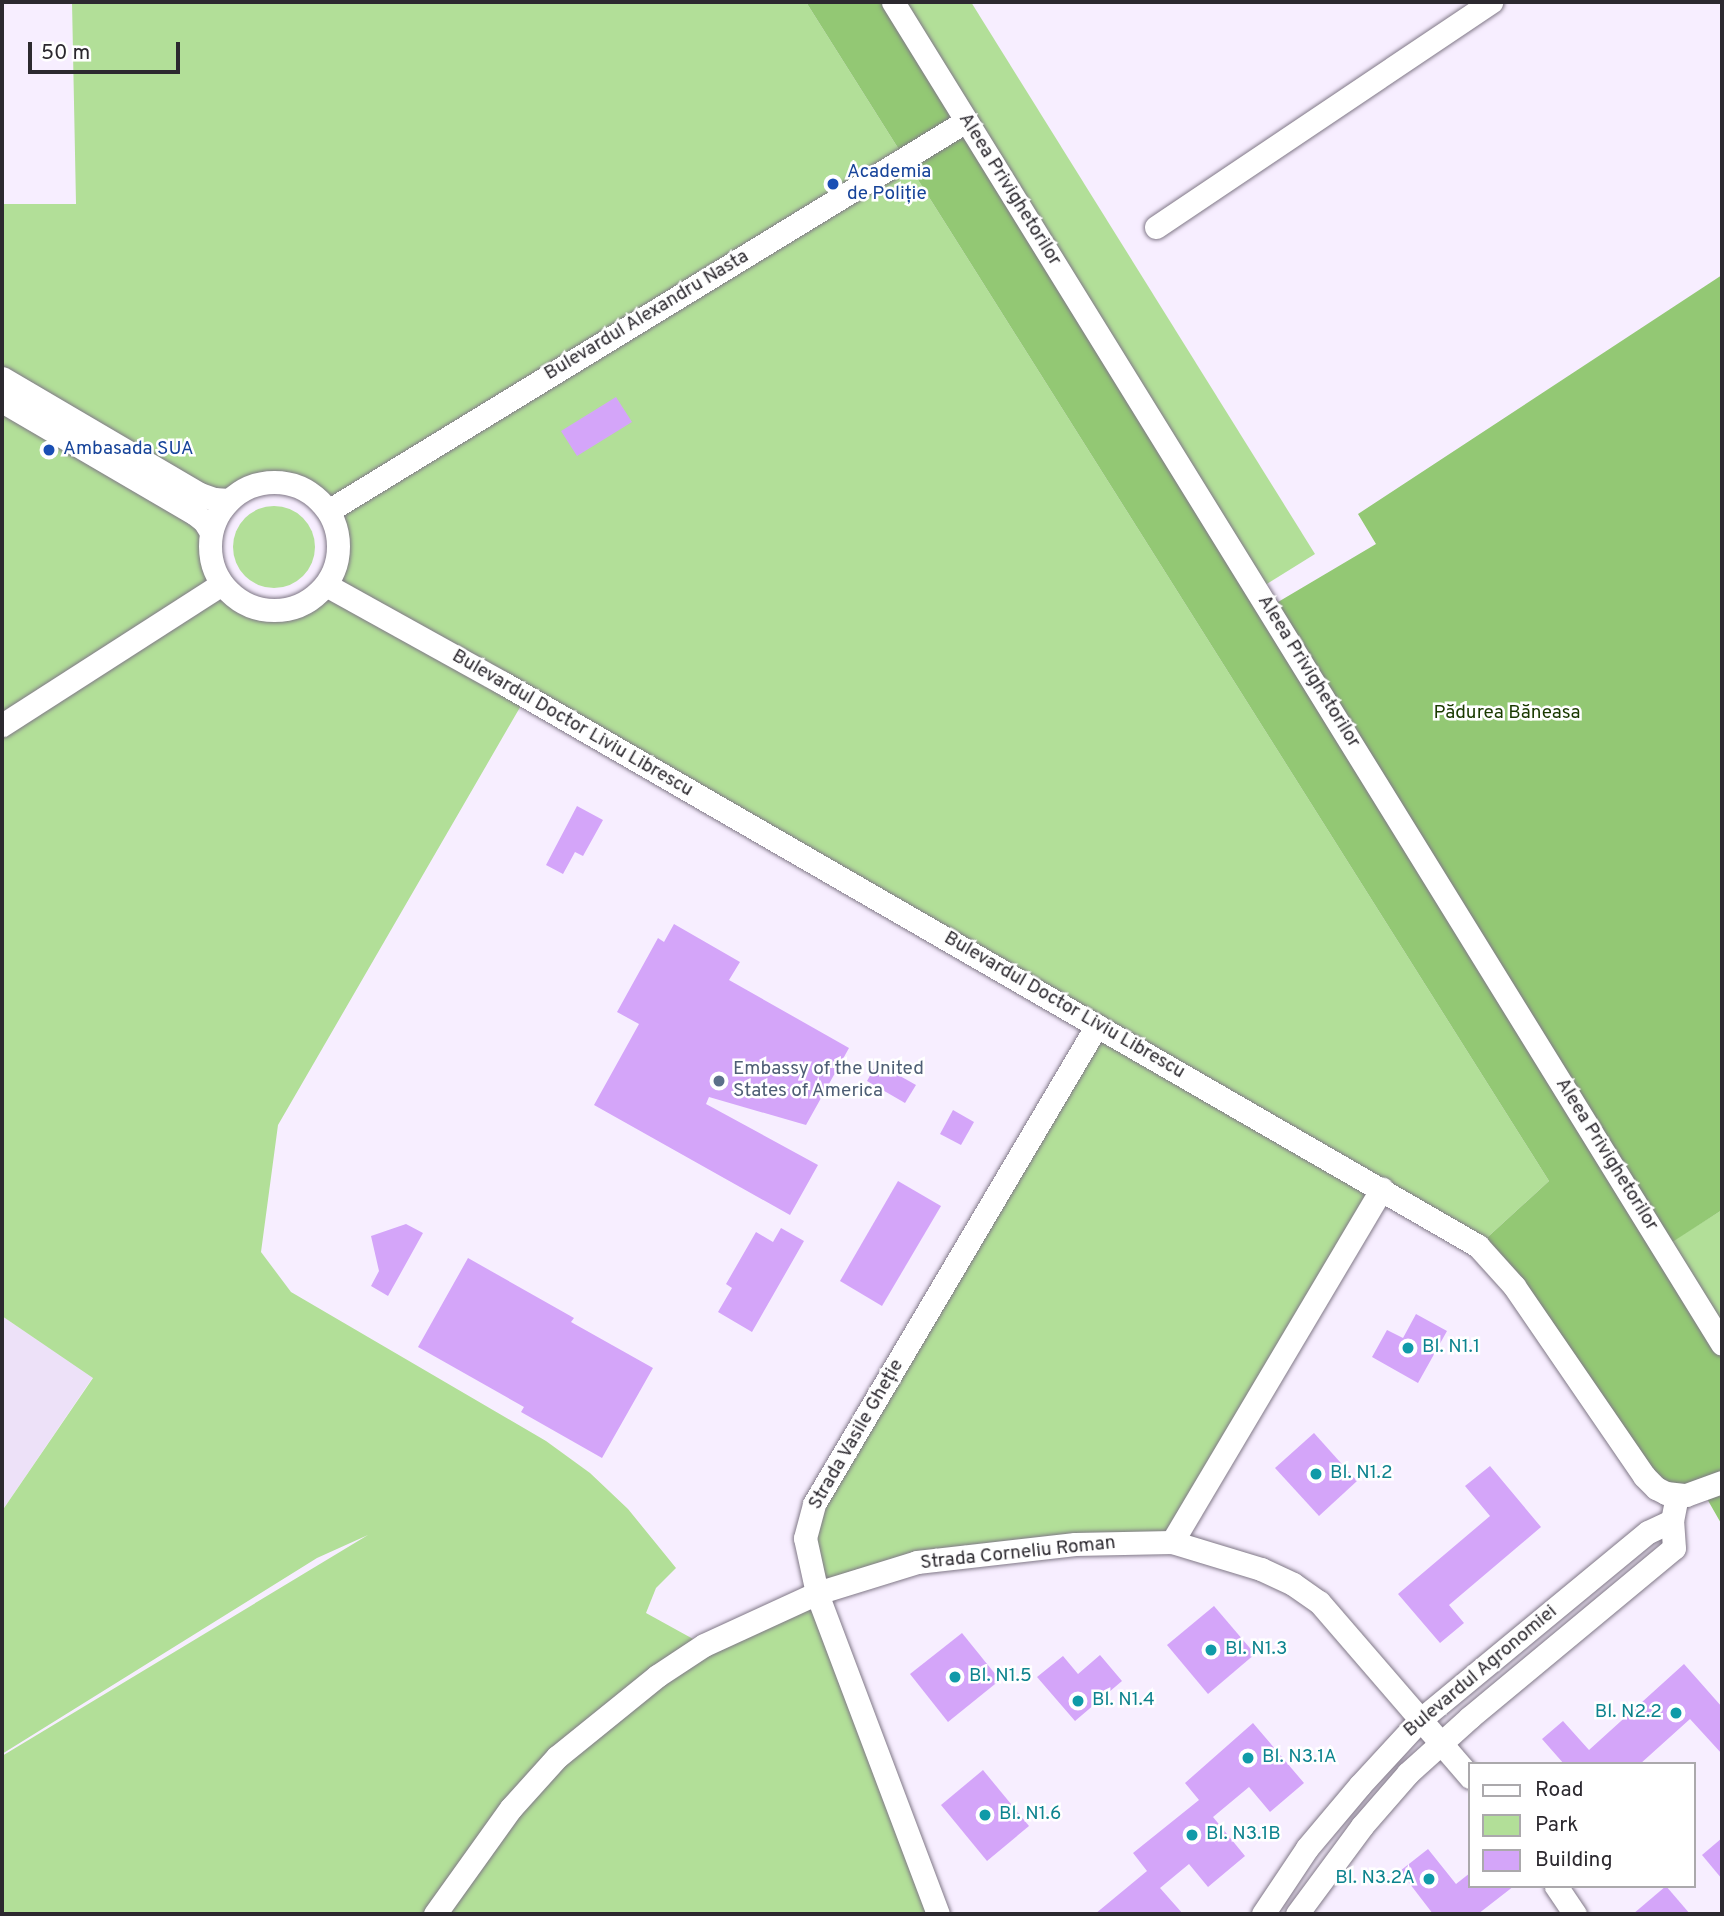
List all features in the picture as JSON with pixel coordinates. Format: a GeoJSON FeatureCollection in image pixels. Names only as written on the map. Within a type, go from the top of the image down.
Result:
{"type":"FeatureCollection","features":[{"type":"Feature","properties":{"kind":"street","name":"Aleea Privighetorilor"},"geometry":{"type":"LineString","coordinates":[[893,2],[1722,1344]]}},
{"type":"Feature","properties":{"kind":"street"},"geometry":{"type":"LineString","coordinates":[[1156,228],[1491,2]]}},
{"type":"Feature","properties":{"kind":"street","name":"Bulevardul Alexandru Nasta"},"geometry":{"type":"LineString","coordinates":[[328,510],[966,121]]}},
{"type":"Feature","properties":{"kind":"street"},"geometry":{"type":"LineString","coordinates":[[2,378],[200,494],[229,500]]}},
{"type":"Feature","properties":{"kind":"street"},"geometry":{"type":"LineString","coordinates":[[2,401],[194,513],[204,521],[211,533]]}},
{"type":"Feature","properties":{"kind":"street"},"geometry":{"type":"LineString","coordinates":[[278,482],[303,488],[328,510],[338,535],[338,556],[326,585],[312,598],[297,606],[275,611],[257,608],[239,601],[222,583],[212,564],[211,533],[216,519],[229,500],[247,487],[278,482]]}},
{"type":"Feature","properties":{"kind":"street"},"geometry":{"type":"LineString","coordinates":[[2,724],[222,583]]}},
{"type":"Feature","properties":{"kind":"street","name":"Bulevardul Doctor Liviu Librescu"},"geometry":{"type":"LineString","coordinates":[[326,585],[503,682],[1478,1247],[1497,1265],[1644,1476],[1656,1488],[1677,1495]]}},
{"type":"Feature","properties":{"kind":"street","name":"Strada Vasile Gheție"},"geometry":{"type":"LineString","coordinates":[[938,1914],[817,1593],[805,1538],[814,1504],[1097,1026]]}},
{"type":"Feature","properties":{"kind":"street"},"geometry":{"type":"LineString","coordinates":[[1172,1542],[1382,1189]]}},
{"type":"Feature","properties":{"kind":"street"},"geometry":{"type":"LineString","coordinates":[[1677,1495],[1712,1486],[1722,1471]]}},
{"type":"Feature","properties":{"kind":"street","name":"Bulevardul Agronomiei"},"geometry":{"type":"LineString","coordinates":[[1297,1914],[1362,1825],[1441,1742],[1674,1548],[1672,1521],[1677,1495]]}},
{"type":"Feature","properties":{"kind":"street","name":"Bulevardul Agronomiei"},"geometry":{"type":"LineString","coordinates":[[1263,1914],[1307,1848],[1360,1784],[1421,1719],[1648,1532],[1672,1521]]}},
{"type":"Feature","properties":{"kind":"street","name":"Strada Corneliu Roman"},"geometry":{"type":"LineString","coordinates":[[435,1914],[511,1808],[557,1757],[657,1676],[704,1645],[817,1593],[917,1562],[1075,1544],[1172,1542],[1261,1569],[1293,1584],[1320,1602],[1468,1775]]}},
{"type":"Feature","properties":{"kind":"street"},"geometry":{"type":"LineString","coordinates":[[1557,1888],[1575,1914]]}},
{"type":"Feature","properties":{"kind":"shaded area"},"geometry":{"type":"Polygon","coordinates":[[[2,1316],[93,1377],[2,1511],[2,1316]]]}},
{"type":"Feature","properties":{"kind":"green space"},"geometry":{"type":"Polygon","coordinates":[[[72,2],[806,2],[1549,1181],[1478,1246],[1382,1190],[1172,1542],[992,1552],[817,1593],[938,1914],[2,1914],[2,1756],[368,1535],[317,1558],[2,1754],[2,1511],[93,1378],[2,1316],[2,204],[76,204],[72,2]],[[262,482],[238,493],[221,509],[211,532],[212,564],[222,584],[239,601],[257,608],[286,610],[312,599],[326,585],[338,557],[338,535],[328,511],[313,495],[291,484],[262,482]],[[526,697],[278,1125],[261,1252],[291,1292],[546,1441],[590,1473],[628,1509],[676,1568],[656,1588],[646,1613],[704,1645],[817,1593],[805,1538],[1097,1026],[526,697]]]}},
{"type":"Feature","properties":{"kind":"green space","name":"Pădurea Băneasa"},"geometry":{"type":"Polygon","coordinates":[[[806,2],[890,2],[1268,608],[1376,544],[1358,514],[1722,275],[1722,1210],[1663,1248],[1722,1344],[1722,1525],[1702,1490],[1666,1493],[1478,1246],[1549,1181],[806,2]]]}},
{"type":"Feature","properties":{"kind":"green space"},"geometry":{"type":"Polygon","coordinates":[[[893,2],[971,2],[1315,554],[1257,590],[893,2]]]}},
{"type":"Feature","properties":{"kind":"green space"},"geometry":{"type":"Polygon","coordinates":[[[266,506],[282,506],[297,513],[308,524],[315,539],[312,563],[303,576],[282,588],[266,588],[251,581],[240,570],[233,555],[233,539],[240,524],[251,513],[266,506]]]}},
{"type":"Feature","properties":{"kind":"green space"},"geometry":{"type":"Polygon","coordinates":[[[1722,1210],[1722,1344],[1663,1247],[1722,1210]]]}},
{"type":"Feature","properties":{"kind":"building"},"geometry":{"type":"Polygon","coordinates":[[[616,397],[632,422],[577,456],[561,431],[616,397]]]}},
{"type":"Feature","properties":{"kind":"building"},"geometry":{"type":"Polygon","coordinates":[[[577,806],[603,820],[583,856],[575,852],[563,874],[546,865],[577,806]]]}},
{"type":"Feature","properties":{"kind":"building","name":"Embassy of the United States of America"},"geometry":{"type":"Polygon","coordinates":[[[674,924],[740,962],[729,980],[849,1048],[806,1125],[709,1097],[706,1104],[818,1165],[790,1215],[594,1105],[639,1024],[617,1012],[658,938],[664,942],[674,924]]]}},
{"type":"Feature","properties":{"kind":"building"},"geometry":{"type":"Polygon","coordinates":[[[877,1063],[916,1085],[905,1103],[867,1081],[877,1063]]]}},
{"type":"Feature","properties":{"kind":"building"},"geometry":{"type":"Polygon","coordinates":[[[953,1110],[974,1122],[961,1145],[940,1134],[953,1110]]]}},
{"type":"Feature","properties":{"kind":"building"},"geometry":{"type":"Polygon","coordinates":[[[898,1181],[941,1206],[882,1306],[840,1281],[898,1181]]]}},
{"type":"Feature","properties":{"kind":"building"},"geometry":{"type":"Polygon","coordinates":[[[406,1224],[423,1233],[388,1296],[371,1286],[379,1271],[371,1236],[406,1224]]]}},
{"type":"Feature","properties":{"kind":"building"},"geometry":{"type":"Polygon","coordinates":[[[781,1228],[804,1241],[752,1332],[718,1312],[732,1288],[726,1284],[756,1232],[773,1242],[781,1228]]]}},
{"type":"Feature","properties":{"kind":"building"},"geometry":{"type":"Polygon","coordinates":[[[468,1258],[574,1318],[571,1322],[653,1368],[602,1458],[521,1412],[524,1407],[418,1347],[468,1258]]]}},
{"type":"Feature","properties":{"kind":"building","name":"Bl. N1.1"},"geometry":{"type":"Polygon","coordinates":[[[1416,1314],[1447,1331],[1418,1383],[1372,1357],[1387,1330],[1403,1338],[1416,1314]]]}},
{"type":"Feature","properties":{"kind":"building","name":"Bl. N1.2"},"geometry":{"type":"Polygon","coordinates":[[[1314,1433],[1357,1481],[1319,1516],[1275,1468],[1314,1433]]]}},
{"type":"Feature","properties":{"kind":"building"},"geometry":{"type":"Polygon","coordinates":[[[1490,1466],[1541,1527],[1449,1605],[1464,1623],[1440,1643],[1398,1594],[1490,1516],[1465,1486],[1490,1466]]]}},
{"type":"Feature","properties":{"kind":"building","name":"Bl. N1.3"},"geometry":{"type":"Polygon","coordinates":[[[1214,1606],[1255,1654],[1208,1694],[1167,1645],[1214,1606]]]}},
{"type":"Feature","properties":{"kind":"building","name":"Bl. N1.5"},"geometry":{"type":"Polygon","coordinates":[[[962,1633],[1000,1680],[948,1722],[910,1674],[962,1633]]]}},
{"type":"Feature","properties":{"kind":"building","name":"Bl. N1.4"},"geometry":{"type":"Polygon","coordinates":[[[1100,1655],[1122,1681],[1075,1721],[1037,1677],[1063,1656],[1078,1674],[1100,1655]]]}},
{"type":"Feature","properties":{"kind":"building","name":"Bl. N2.2"},"geometry":{"type":"Polygon","coordinates":[[[1684,1664],[1722,1707],[1722,1754],[1690,1719],[1642,1762],[1562,1762],[1542,1739],[1563,1721],[1589,1750],[1684,1664]]]}},
{"type":"Feature","properties":{"kind":"building"},"geometry":{"type":"Polygon","coordinates":[[[1253,1723],[1304,1783],[1270,1812],[1249,1787],[1213,1817],[1245,1856],[1208,1887],[1189,1864],[1160,1888],[1183,1914],[1095,1914],[1147,1871],[1133,1853],[1199,1800],[1185,1783],[1253,1723]]]}},
{"type":"Feature","properties":{"kind":"building","name":"Bl. N1.6"},"geometry":{"type":"Polygon","coordinates":[[[983,1770],[1029,1826],[987,1861],[941,1805],[983,1770]]]}},
{"type":"Feature","properties":{"kind":"building"},"geometry":{"type":"Polygon","coordinates":[[[1722,1838],[1722,1879],[1702,1855],[1722,1838]]]}},
{"type":"Feature","properties":{"kind":"building","name":"Bl. N3.2A"},"geometry":{"type":"Polygon","coordinates":[[[1428,1849],[1456,1884],[1468,1875],[1468,1888],[1511,1888],[1478,1914],[1433,1914],[1400,1871],[1428,1849]]]}},
{"type":"Feature","properties":{"kind":"building"},"geometry":{"type":"Polygon","coordinates":[[[1664,1888],[1668,1888],[1690,1914],[1633,1914],[1664,1888]]]}},
{"type":"Feature","properties":{"kind":"place","name":"Academia de Poliție"},"geometry":{"type":"Point","coordinates":[833,184]}},
{"type":"Feature","properties":{"kind":"place","name":"Ambasada SUA"},"geometry":{"type":"Point","coordinates":[49,450]}},
{"type":"Feature","properties":{"kind":"place","name":"Embassy of the United States of America"},"geometry":{"type":"Point","coordinates":[719,1081]}},
{"type":"Feature","properties":{"kind":"place","name":"Bl. N1.1"},"geometry":{"type":"Point","coordinates":[1408,1348]}},
{"type":"Feature","properties":{"kind":"place","name":"Bl. N1.2"},"geometry":{"type":"Point","coordinates":[1316,1474]}},
{"type":"Feature","properties":{"kind":"place","name":"Bl. N1.3"},"geometry":{"type":"Point","coordinates":[1211,1650]}},
{"type":"Feature","properties":{"kind":"place","name":"Bl. N1.5"},"geometry":{"type":"Point","coordinates":[955,1677]}},
{"type":"Feature","properties":{"kind":"place","name":"Bl. N1.4"},"geometry":{"type":"Point","coordinates":[1078,1701]}},
{"type":"Feature","properties":{"kind":"place","name":"Bl. N2.2"},"geometry":{"type":"Point","coordinates":[1676,1713]}},
{"type":"Feature","properties":{"kind":"place","name":"Bl. N3.1A"},"geometry":{"type":"Point","coordinates":[1248,1758]}},
{"type":"Feature","properties":{"kind":"place","name":"Bl. N1.6"},"geometry":{"type":"Point","coordinates":[985,1815]}},
{"type":"Feature","properties":{"kind":"place","name":"Bl. N3.1B"},"geometry":{"type":"Point","coordinates":[1192,1835]}},
{"type":"Feature","properties":{"kind":"place","name":"Bl. N3.2A"},"geometry":{"type":"Point","coordinates":[1429,1879]}}]}
